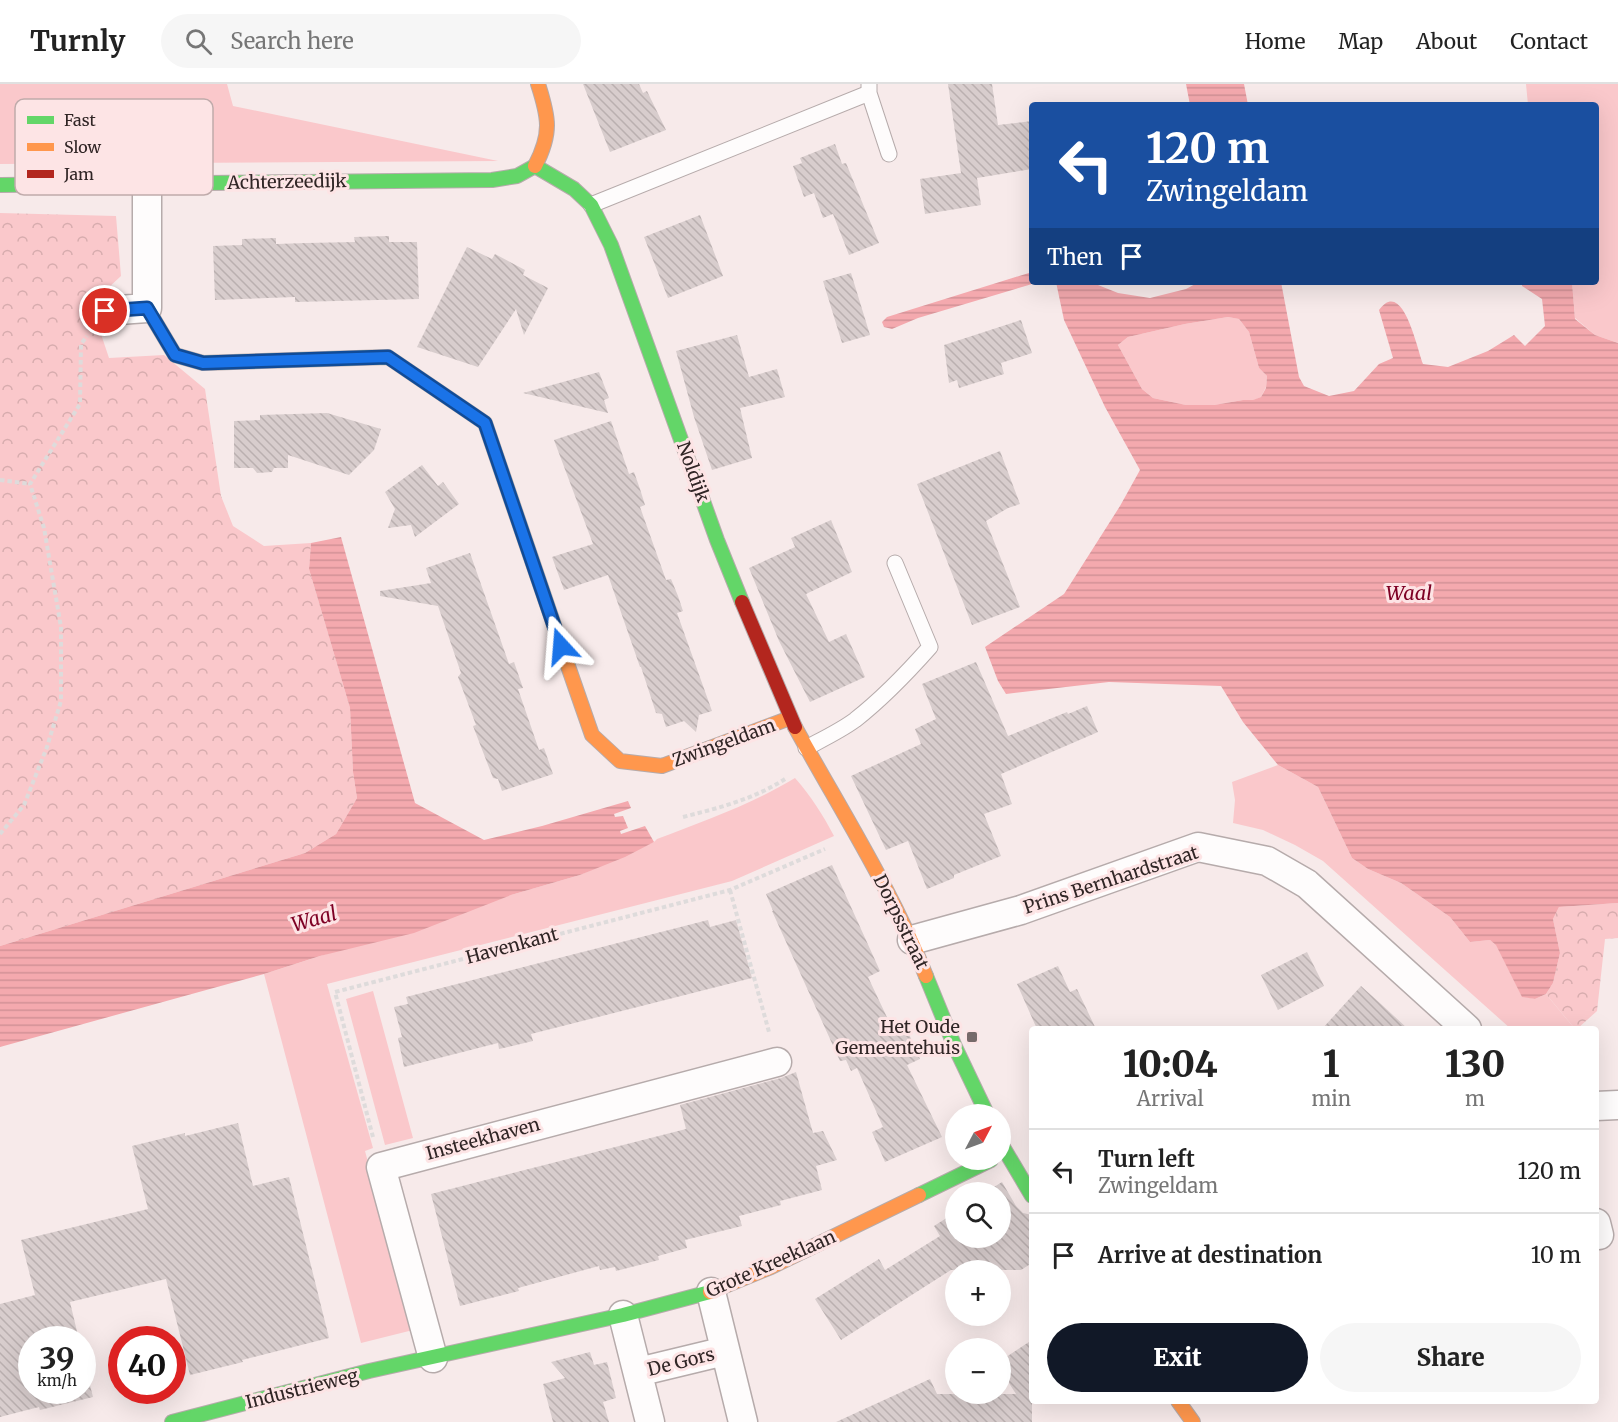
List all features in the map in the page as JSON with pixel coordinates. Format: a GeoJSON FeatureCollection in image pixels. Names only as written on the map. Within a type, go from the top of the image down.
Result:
{"type":"FeatureCollection","features":[{"type":"Feature","properties":{"kind":"street"},"geometry":{"type":"LineString","coordinates":[[535,166],[548,134],[546,108],[538,84]]}},
{"type":"Feature","properties":{"kind":"street","name":"Achterzeedijk"},"geometry":{"type":"LineString","coordinates":[[213,183],[492,180],[517,176],[535,166]]}},
{"type":"Feature","properties":{"kind":"street","name":"Noldijk"},"geometry":{"type":"LineString","coordinates":[[535,166],[574,189],[591,205],[611,245],[717,540],[790,718],[806,748]]}},
{"type":"Feature","properties":{"kind":"street","name":"Achterzeedijk"},"geometry":{"type":"LineString","coordinates":[[0,185],[15,185]]}},
{"type":"Feature","properties":{"kind":"street"},"geometry":{"type":"LineString","coordinates":[[105,311],[147,308],[147,195]]}},
{"type":"Feature","properties":{"kind":"street","name":"Zwingeldam"},"geometry":{"type":"LineString","coordinates":[[147,308],[175,355],[203,363],[388,357],[485,423],[592,735],[620,761],[662,766],[790,718]]}},
{"type":"Feature","properties":{"kind":"street","name":"Dorpsstraat"},"geometry":{"type":"LineString","coordinates":[[806,748],[912,940],[955,1047],[982,1104]]}},
{"type":"Feature","properties":{"kind":"street","name":"Prins Bernhardstraat"},"geometry":{"type":"LineString","coordinates":[[912,940],[1021,910],[1198,847],[1267,861],[1307,884],[1464,1026]]}},
{"type":"Feature","properties":{"kind":"street","name":"Insteekhaven"},"geometry":{"type":"LineString","coordinates":[[381,1167],[777,1062]]}},
{"type":"Feature","properties":{"kind":"street"},"geometry":{"type":"LineString","coordinates":[[1599,1106],[1618,1105]]}},
{"type":"Feature","properties":{"kind":"street"},"geometry":{"type":"LineString","coordinates":[[381,1167],[433,1358]]}},
{"type":"Feature","properties":{"kind":"street"},"geometry":{"type":"LineString","coordinates":[[1011,1168],[1029,1192]]}},
{"type":"Feature","properties":{"kind":"street","name":"Grote Kreeklaan"},"geometry":{"type":"LineString","coordinates":[[433,1358],[624,1315],[711,1292],[771,1267],[963,1170]]}},
{"type":"Feature","properties":{"kind":"street","name":"De Gors"},"geometry":{"type":"LineString","coordinates":[[711,1292],[743,1422]]}},
{"type":"Feature","properties":{"kind":"street","name":"De Gors"},"geometry":{"type":"LineString","coordinates":[[624,1315],[650,1422]]}},
{"type":"Feature","properties":{"kind":"street","name":"De Gors"},"geometry":{"type":"LineString","coordinates":[[638,1372],[725,1351]]}},
{"type":"Feature","properties":{"kind":"street","name":"Industrieweg"},"geometry":{"type":"LineString","coordinates":[[172,1422],[369,1371],[433,1358]]}},
{"type":"Feature","properties":{"kind":"street"},"geometry":{"type":"LineString","coordinates":[[1180,1404],[1193,1422]]}},
{"type":"Feature","properties":{"kind":"lane"},"geometry":{"type":"LineString","coordinates":[[591,205],[869,89],[889,154]]}},
{"type":"Feature","properties":{"kind":"lane"},"geometry":{"type":"LineString","coordinates":[[806,748],[855,720],[901,680],[930,647],[895,563]]}},
{"type":"Feature","properties":{"kind":"path"},"geometry":{"type":"LineString","coordinates":[[0,834],[24,805],[47,747],[61,701],[60,627],[44,528],[30,484],[80,404],[81,344],[105,311]]}},
{"type":"Feature","properties":{"kind":"path"},"geometry":{"type":"LineString","coordinates":[[0,480],[30,484]]}},
{"type":"Feature","properties":{"kind":"path"},"geometry":{"type":"LineString","coordinates":[[683,817],[726,806],[770,789],[806,748]]}},
{"type":"Feature","properties":{"kind":"path","name":"Havenkant"},"geometry":{"type":"LineString","coordinates":[[381,1167],[335,992],[730,890],[857,837]]}},
{"type":"Feature","properties":{"kind":"path"},"geometry":{"type":"LineString","coordinates":[[730,890],[777,1062]]}},
{"type":"Feature","properties":{"kind":"green space"},"geometry":{"type":"Polygon","coordinates":[[[0,84],[227,84],[233,106],[498,161],[213,163],[213,99],[15,99],[15,164],[0,164],[0,84]]]}},
{"type":"Feature","properties":{"kind":"green space"},"geometry":{"type":"Polygon","coordinates":[[[1526,84],[1618,84],[1618,343],[1595,335],[1575,318],[1572,285],[1599,285],[1599,102],[1528,102],[1526,84]]]}},
{"type":"Feature","properties":{"kind":"green space"},"geometry":{"type":"Polygon","coordinates":[[[0,213],[116,216],[121,276],[91,304],[109,358],[164,355],[205,389],[221,496],[233,526],[264,546],[311,543],[309,569],[350,708],[353,772],[357,798],[336,834],[305,853],[0,946],[0,213]]]}},
{"type":"Feature","properties":{"kind":"green space"},"geometry":{"type":"Polygon","coordinates":[[[1228,317],[1239,319],[1249,332],[1259,368],[1267,376],[1266,387],[1261,397],[1254,400],[1214,405],[1186,405],[1153,398],[1142,389],[1118,345],[1128,337],[1228,317]]]}},
{"type":"Feature","properties":{"kind":"green space"},"geometry":{"type":"Polygon","coordinates":[[[1278,765],[1318,787],[1352,858],[1368,869],[1401,883],[1450,917],[1470,942],[1490,940],[1497,945],[1522,996],[1535,999],[1546,994],[1573,1026],[1508,1026],[1323,861],[1263,830],[1233,823],[1235,800],[1232,782],[1278,765]]]}},
{"type":"Feature","properties":{"kind":"green space"},"geometry":{"type":"Polygon","coordinates":[[[795,778],[816,806],[834,836],[732,881],[327,984],[373,1148],[365,1151],[413,1330],[361,1343],[264,974],[580,875],[657,839],[745,804],[795,778]]]}},
{"type":"Feature","properties":{"kind":"green space"},"geometry":{"type":"Polygon","coordinates":[[[1618,903],[1618,938],[1605,939],[1597,1011],[1580,1026],[1573,1026],[1546,994],[1553,983],[1560,953],[1553,919],[1559,907],[1618,903]]]}},
{"type":"Feature","properties":{"kind":"green space"},"geometry":{"type":"Polygon","coordinates":[[[373,991],[413,1138],[385,1145],[346,999],[373,991]]]}},
{"type":"Feature","properties":{"kind":"water"},"geometry":{"type":"Polygon","coordinates":[[[1186,84],[1244,84],[1247,102],[1189,102],[1186,84]]]}},
{"type":"Feature","properties":{"kind":"water"},"geometry":{"type":"Polygon","coordinates":[[[1029,273],[1029,285],[918,318],[892,329],[884,327],[882,322],[887,317],[1029,273]]]}},
{"type":"Feature","properties":{"kind":"water","name":"Waal"},"geometry":{"type":"Polygon","coordinates":[[[1057,285],[1098,285],[1118,293],[1150,298],[1193,285],[1282,285],[1299,377],[1304,386],[1329,396],[1354,391],[1379,364],[1393,358],[1379,310],[1388,302],[1395,302],[1408,319],[1423,364],[1448,367],[1488,351],[1514,335],[1525,346],[1545,326],[1542,299],[1522,285],[1572,285],[1575,319],[1595,335],[1618,343],[1618,903],[1559,907],[1553,919],[1560,953],[1553,983],[1546,994],[1535,999],[1522,997],[1496,945],[1490,940],[1470,942],[1450,917],[1401,883],[1368,869],[1352,858],[1318,787],[1278,765],[1243,722],[1221,686],[1109,682],[1006,694],[998,681],[985,647],[1064,594],[1140,470],[1105,407],[1064,320],[1057,285]],[[1228,317],[1128,337],[1118,345],[1142,389],[1153,398],[1186,405],[1214,405],[1253,400],[1261,397],[1266,388],[1267,376],[1259,368],[1249,332],[1239,319],[1228,317]]]}},
{"type":"Feature","properties":{"kind":"water"},"geometry":{"type":"Polygon","coordinates":[[[341,537],[415,803],[484,840],[628,801],[631,808],[614,814],[615,817],[623,816],[628,828],[620,831],[621,834],[645,826],[654,842],[625,857],[580,875],[511,895],[414,933],[320,956],[264,974],[0,1047],[0,946],[305,853],[336,834],[357,798],[353,772],[350,708],[309,569],[311,543],[341,537]]]}},
{"type":"Feature","properties":{"kind":"building"},"geometry":{"type":"Polygon","coordinates":[[[583,84],[639,84],[643,93],[647,91],[666,130],[610,152],[583,84]]]}},
{"type":"Feature","properties":{"kind":"building"},"geometry":{"type":"Polygon","coordinates":[[[948,84],[992,84],[998,125],[1029,121],[1029,169],[977,178],[981,205],[925,214],[920,179],[961,173],[948,84]]]}},
{"type":"Feature","properties":{"kind":"building"},"geometry":{"type":"Polygon","coordinates":[[[835,144],[842,164],[846,163],[879,243],[849,255],[833,214],[823,218],[814,193],[804,197],[793,166],[802,163],[800,158],[835,144]]]}},
{"type":"Feature","properties":{"kind":"building"},"geometry":{"type":"Polygon","coordinates":[[[700,215],[723,276],[668,298],[644,237],[700,215]]]}},
{"type":"Feature","properties":{"kind":"building"},"geometry":{"type":"Polygon","coordinates":[[[389,236],[389,242],[417,242],[419,299],[295,302],[295,297],[215,300],[213,246],[242,245],[242,239],[276,238],[276,244],[355,242],[354,237],[389,236]]]}},
{"type":"Feature","properties":{"kind":"building"},"geometry":{"type":"Polygon","coordinates":[[[467,247],[492,259],[495,254],[525,270],[523,275],[548,288],[524,335],[516,309],[478,367],[417,347],[467,247]]]}},
{"type":"Feature","properties":{"kind":"building"},"geometry":{"type":"Polygon","coordinates":[[[851,273],[870,335],[842,343],[823,281],[851,273]]]}},
{"type":"Feature","properties":{"kind":"building"},"geometry":{"type":"Polygon","coordinates":[[[1021,320],[1032,353],[1001,363],[1004,374],[959,388],[957,380],[949,383],[944,345],[1021,320]]]}},
{"type":"Feature","properties":{"kind":"building"},"geometry":{"type":"Polygon","coordinates":[[[737,335],[749,377],[777,369],[785,397],[740,408],[752,458],[712,470],[694,417],[676,351],[737,335]]]}},
{"type":"Feature","properties":{"kind":"building"},"geometry":{"type":"Polygon","coordinates":[[[599,372],[609,398],[604,400],[608,413],[523,393],[599,372]]]}},
{"type":"Feature","properties":{"kind":"building"},"geometry":{"type":"Polygon","coordinates":[[[327,413],[381,429],[374,450],[349,475],[288,455],[288,468],[274,468],[272,472],[257,473],[253,468],[234,468],[234,421],[260,420],[260,415],[327,413]]]}},
{"type":"Feature","properties":{"kind":"building"},"geometry":{"type":"Polygon","coordinates":[[[611,421],[629,474],[634,472],[640,489],[645,505],[640,507],[666,580],[671,579],[678,596],[683,611],[677,613],[712,711],[699,715],[696,732],[684,721],[666,727],[662,714],[656,713],[608,575],[564,590],[552,557],[593,544],[554,440],[611,421]]]}},
{"type":"Feature","properties":{"kind":"building"},"geometry":{"type":"Polygon","coordinates":[[[1000,451],[1020,504],[986,521],[1020,607],[972,625],[917,484],[1000,451]]]}},
{"type":"Feature","properties":{"kind":"building"},"geometry":{"type":"Polygon","coordinates":[[[422,465],[438,486],[443,482],[459,504],[415,537],[411,525],[388,528],[395,509],[385,492],[422,465]]]}},
{"type":"Feature","properties":{"kind":"building"},"geometry":{"type":"Polygon","coordinates":[[[831,520],[852,572],[806,594],[829,642],[846,634],[865,677],[810,702],[779,641],[749,568],[795,547],[791,538],[831,520]]]}},
{"type":"Feature","properties":{"kind":"building"},"geometry":{"type":"Polygon","coordinates":[[[470,553],[509,664],[514,662],[523,688],[518,689],[539,750],[544,748],[553,774],[502,791],[498,779],[493,778],[473,726],[476,725],[458,677],[461,673],[438,606],[380,596],[380,591],[431,583],[426,568],[470,553]]]}},
{"type":"Feature","properties":{"kind":"building"},"geometry":{"type":"Polygon","coordinates":[[[976,662],[1008,736],[1087,706],[1098,732],[1001,774],[1012,804],[984,814],[1001,856],[927,889],[908,841],[886,850],[851,776],[921,744],[915,729],[936,719],[922,684],[976,662]]]}},
{"type":"Feature","properties":{"kind":"building"},"geometry":{"type":"Polygon","coordinates":[[[832,865],[880,971],[868,977],[893,1030],[905,1025],[920,1059],[907,1065],[942,1137],[885,1162],[872,1132],[883,1127],[857,1068],[851,1071],[846,1060],[840,1061],[766,894],[832,865]]]}},
{"type":"Feature","properties":{"kind":"building"},"geometry":{"type":"Polygon","coordinates":[[[708,920],[710,927],[736,920],[752,978],[531,1034],[533,1041],[499,1049],[498,1043],[404,1067],[398,1038],[402,1037],[394,1007],[408,1004],[406,997],[708,920]]]}},
{"type":"Feature","properties":{"kind":"building"},"geometry":{"type":"Polygon","coordinates":[[[1307,952],[1324,986],[1278,1010],[1261,975],[1307,952]]]}},
{"type":"Feature","properties":{"kind":"building"},"geometry":{"type":"Polygon","coordinates":[[[1058,966],[1070,992],[1077,989],[1095,1026],[1036,1026],[1017,984],[1058,966]]]}},
{"type":"Feature","properties":{"kind":"building"},"geometry":{"type":"Polygon","coordinates":[[[1361,986],[1405,1026],[1325,1026],[1361,986]]]}},
{"type":"Feature","properties":{"kind":"building"},"geometry":{"type":"Polygon","coordinates":[[[796,1072],[813,1133],[823,1131],[837,1160],[816,1166],[822,1190],[780,1201],[781,1205],[739,1216],[742,1226],[685,1240],[687,1248],[658,1256],[659,1260],[616,1271],[615,1267],[600,1270],[599,1266],[518,1288],[519,1291],[460,1306],[431,1194],[686,1129],[680,1105],[796,1072]]]}},
{"type":"Feature","properties":{"kind":"building"},"geometry":{"type":"Polygon","coordinates":[[[238,1123],[253,1186],[289,1177],[329,1338],[190,1375],[186,1359],[186,1326],[178,1326],[166,1279],[70,1302],[76,1326],[18,1326],[18,1404],[64,1404],[40,1410],[39,1407],[0,1417],[0,1304],[35,1295],[21,1240],[148,1209],[132,1146],[185,1133],[185,1136],[238,1123]]]}},
{"type":"Feature","properties":{"kind":"building"},"geometry":{"type":"Polygon","coordinates":[[[1011,1197],[1023,1213],[1029,1214],[1029,1265],[1021,1270],[1011,1270],[1011,1260],[945,1260],[945,1274],[841,1340],[815,1299],[879,1259],[885,1270],[940,1236],[934,1226],[945,1219],[945,1248],[1011,1248],[1011,1197]]]}},
{"type":"Feature","properties":{"kind":"building"},"geometry":{"type":"Polygon","coordinates":[[[1029,1342],[1029,1404],[1032,1404],[1032,1422],[836,1422],[930,1379],[937,1394],[945,1394],[945,1404],[1011,1404],[1011,1394],[1016,1394],[1011,1386],[1011,1354],[1029,1342]]]}},
{"type":"Feature","properties":{"kind":"building"},"geometry":{"type":"Polygon","coordinates":[[[590,1352],[594,1365],[607,1362],[616,1398],[603,1402],[609,1422],[553,1422],[543,1384],[565,1378],[551,1362],[590,1352]]]}},
{"type":"Feature","properties":{"kind":"traffic: fast"},"geometry":{"type":"LineString","coordinates":[[535,166],[574,189],[591,205],[611,245],[717,540],[742,602]]}},
{"type":"Feature","properties":{"kind":"traffic: fast"},"geometry":{"type":"LineString","coordinates":[[213,183],[492,180],[517,176],[535,166]]}},
{"type":"Feature","properties":{"kind":"traffic: fast"},"geometry":{"type":"LineString","coordinates":[[0,185],[15,185]]}},
{"type":"Feature","properties":{"kind":"traffic: fast"},"geometry":{"type":"LineString","coordinates":[[147,308],[175,355],[203,363],[388,357],[485,423],[568,666]]}},
{"type":"Feature","properties":{"kind":"traffic: fast"},"geometry":{"type":"LineString","coordinates":[[926,976],[955,1047],[982,1104]]}},
{"type":"Feature","properties":{"kind":"traffic: fast"},"geometry":{"type":"LineString","coordinates":[[1011,1161],[1029,1191]]}},
{"type":"Feature","properties":{"kind":"traffic: fast"},"geometry":{"type":"LineString","coordinates":[[919,1195],[970,1170]]}},
{"type":"Feature","properties":{"kind":"traffic: fast"},"geometry":{"type":"LineString","coordinates":[[172,1422],[369,1371],[623,1315],[710,1292]]}},
{"type":"Feature","properties":{"kind":"traffic: slow"},"geometry":{"type":"LineString","coordinates":[[535,166],[544,144],[547,125],[545,107],[538,84]]}},
{"type":"Feature","properties":{"kind":"traffic: slow"},"geometry":{"type":"LineString","coordinates":[[568,666],[592,735],[620,761],[662,766],[790,718]]}},
{"type":"Feature","properties":{"kind":"traffic: slow"},"geometry":{"type":"LineString","coordinates":[[795,727],[881,880],[926,976]]}},
{"type":"Feature","properties":{"kind":"traffic: slow"},"geometry":{"type":"LineString","coordinates":[[710,1292],[771,1267],[919,1195]]}},
{"type":"Feature","properties":{"kind":"traffic: slow"},"geometry":{"type":"LineString","coordinates":[[1180,1404],[1193,1422]]}},
{"type":"Feature","properties":{"kind":"traffic: jam"},"geometry":{"type":"LineString","coordinates":[[742,602],[795,727]]}},
{"type":"Feature","properties":{"kind":"place","name":"Het Oude Gemeentehuis"},"geometry":{"type":"Point","coordinates":[972,1037]}},
{"type":"Feature","properties":{"kind":"route"},"geometry":{"type":"LineString","coordinates":[[105,311],[147,308],[175,355],[203,363],[388,357],[485,423],[561,646]]}}]}
